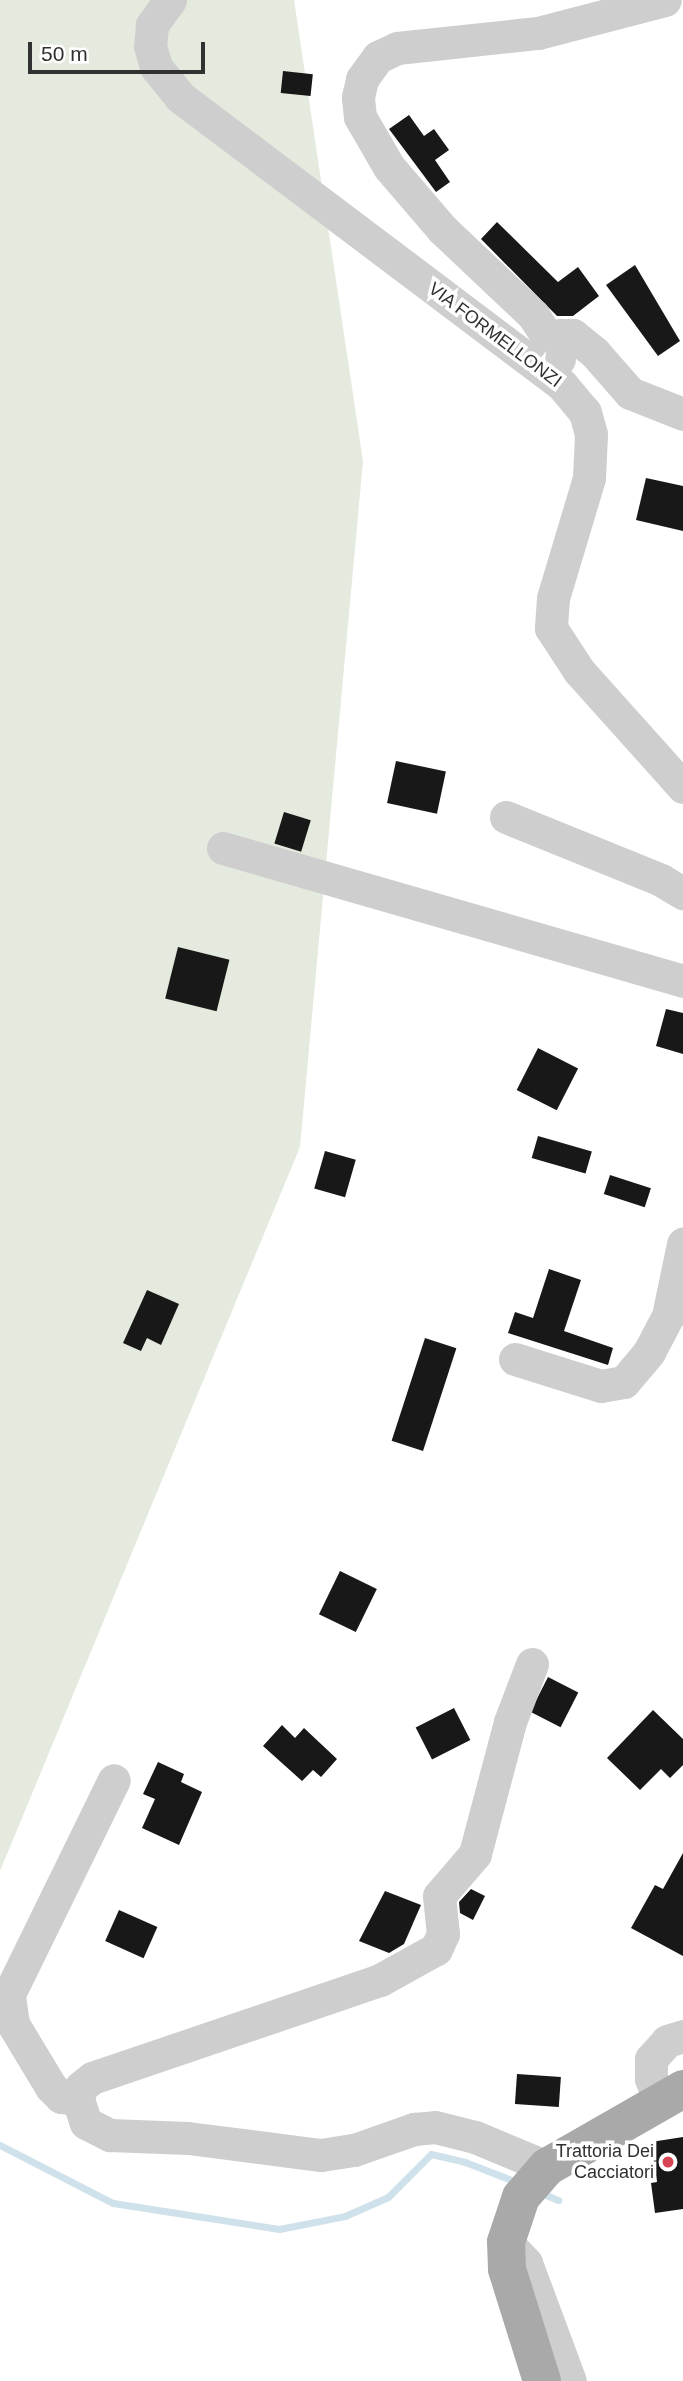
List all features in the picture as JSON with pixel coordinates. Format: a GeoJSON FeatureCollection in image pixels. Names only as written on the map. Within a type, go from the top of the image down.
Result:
{"type":"FeatureCollection","features":[{"type":"Feature","properties":{"kind":"main road"},"geometry":{"type":"LineString","coordinates":[[542,2381],[514,2304],[506,2242],[520,2197],[547,2167],[666,2093]]}},
{"type":"Feature","properties":{"kind":"street","name":"VIA FORMELLONZI"},"geometry":{"type":"LineString","coordinates":[[170,0],[158,13],[150,39],[153,60],[166,83],[196,111],[568,391],[590,425],[592,460],[586,497],[553,598],[553,635],[586,680],[683,787]]}},
{"type":"Feature","properties":{"kind":"street"},"geometry":{"type":"LineString","coordinates":[[586,497],[604,465],[606,428],[589,389],[556,357],[552,344],[533,315],[459,247],[389,167],[360,117],[358,97],[362,79],[378,57],[397,48],[538,33],[665,0]]}},
{"type":"Feature","properties":{"kind":"street"},"geometry":{"type":"LineString","coordinates":[[552,344],[561,335],[573,335],[595,353],[630,393],[683,414]]}},
{"type":"Feature","properties":{"kind":"street"},"geometry":{"type":"LineString","coordinates":[[506,817],[661,880],[683,893]]}},
{"type":"Feature","properties":{"kind":"street"},"geometry":{"type":"LineString","coordinates":[[223,848],[683,981]]}},
{"type":"Feature","properties":{"kind":"street"},"geometry":{"type":"LineString","coordinates":[[515,1359],[601,1386],[624,1382],[664,1324],[676,1289],[683,1244]]}},
{"type":"Feature","properties":{"kind":"street"},"geometry":{"type":"LineString","coordinates":[[532,1664],[510,1722],[475,1854],[439,1896],[443,1934],[436,1950],[380,1980],[92,2078],[81,2087],[78,2099],[86,2123],[110,2135],[188,2138],[321,2155],[435,2127],[475,2137],[547,2167]]}},
{"type":"Feature","properties":{"kind":"street"},"geometry":{"type":"LineString","coordinates":[[78,2099],[61,2097],[51,2087],[13,2024],[9,1994],[114,1780]]}},
{"type":"Feature","properties":{"kind":"street"},"geometry":{"type":"LineString","coordinates":[[666,2093],[651,2059],[667,2041],[683,2036]]}},
{"type":"Feature","properties":{"kind":"street"},"geometry":{"type":"LineString","coordinates":[[666,2093],[683,2046]]}},
{"type":"Feature","properties":{"kind":"street"},"geometry":{"type":"LineString","coordinates":[[506,2242],[526,2263],[570,2381]]}},
{"type":"Feature","properties":{"kind":"shaded area"},"geometry":{"type":"Polygon","coordinates":[[[0,0],[294,0],[363,461],[300,1147],[0,1871],[0,0]]]}},
{"type":"Feature","properties":{"kind":"building"},"geometry":{"type":"Polygon","coordinates":[[[283,71],[313,74],[311,96],[281,93],[283,71]]]}},
{"type":"Feature","properties":{"kind":"building"},"geometry":{"type":"Polygon","coordinates":[[[409,115],[424,136],[434,129],[449,150],[435,160],[450,182],[436,192],[389,129],[409,115]]]}},
{"type":"Feature","properties":{"kind":"building"},"geometry":{"type":"Polygon","coordinates":[[[497,222],[558,282],[578,267],[599,296],[573,316],[557,316],[481,239],[497,222]]]}},
{"type":"Feature","properties":{"kind":"building"},"geometry":{"type":"Polygon","coordinates":[[[635,265],[680,341],[658,356],[606,285],[635,265]]]}},
{"type":"Feature","properties":{"kind":"building"},"geometry":{"type":"Polygon","coordinates":[[[646,478],[683,486],[683,531],[636,520],[646,478]]]}},
{"type":"Feature","properties":{"kind":"building"},"geometry":{"type":"Polygon","coordinates":[[[396,761],[446,772],[437,814],[387,803],[396,761]]]}},
{"type":"Feature","properties":{"kind":"building"},"geometry":{"type":"Polygon","coordinates":[[[284,812],[311,820],[301,852],[274,844],[284,812]]]}},
{"type":"Feature","properties":{"kind":"building"},"geometry":{"type":"Polygon","coordinates":[[[178,947],[229,960],[217,1011],[165,998],[178,947]]]}},
{"type":"Feature","properties":{"kind":"building"},"geometry":{"type":"Polygon","coordinates":[[[666,1009],[683,1013],[683,1054],[656,1046],[666,1009]]]}},
{"type":"Feature","properties":{"kind":"building"},"geometry":{"type":"Polygon","coordinates":[[[538,1048],[578,1068],[557,1110],[517,1090],[538,1048]]]}},
{"type":"Feature","properties":{"kind":"building"},"geometry":{"type":"Polygon","coordinates":[[[538,1136],[592,1151],[585,1174],[532,1158],[538,1136]]]}},
{"type":"Feature","properties":{"kind":"building"},"geometry":{"type":"Polygon","coordinates":[[[325,1151],[356,1160],[345,1197],[314,1188],[325,1151]]]}},
{"type":"Feature","properties":{"kind":"building"},"geometry":{"type":"Polygon","coordinates":[[[610,1175],[651,1188],[645,1207],[604,1194],[610,1175]]]}},
{"type":"Feature","properties":{"kind":"building"},"geometry":{"type":"Polygon","coordinates":[[[549,1269],[581,1280],[564,1331],[613,1348],[608,1365],[508,1333],[515,1312],[533,1318],[549,1269]]]}},
{"type":"Feature","properties":{"kind":"building"},"geometry":{"type":"Polygon","coordinates":[[[147,1290],[179,1304],[161,1345],[147,1338],[141,1351],[123,1343],[147,1290]]]}},
{"type":"Feature","properties":{"kind":"building"},"geometry":{"type":"Polygon","coordinates":[[[425,1338],[456,1348],[423,1451],[392,1441],[425,1338]]]}},
{"type":"Feature","properties":{"kind":"building"},"geometry":{"type":"Polygon","coordinates":[[[340,1571],[377,1589],[356,1632],[319,1614],[340,1571]]]}},
{"type":"Feature","properties":{"kind":"building"},"geometry":{"type":"Polygon","coordinates":[[[548,1677],[578,1692],[561,1727],[530,1712],[548,1677]]]}},
{"type":"Feature","properties":{"kind":"building"},"geometry":{"type":"Polygon","coordinates":[[[454,1708],[470,1740],[432,1760],[416,1728],[454,1708]]]}},
{"type":"Feature","properties":{"kind":"building"},"geometry":{"type":"Polygon","coordinates":[[[653,1710],[683,1739],[683,1765],[670,1778],[661,1769],[640,1790],[607,1758],[653,1710]]]}},
{"type":"Feature","properties":{"kind":"building"},"geometry":{"type":"Polygon","coordinates":[[[282,1725],[295,1738],[304,1728],[337,1759],[321,1777],[313,1770],[302,1781],[263,1746],[282,1725]]]}},
{"type":"Feature","properties":{"kind":"building"},"geometry":{"type":"Polygon","coordinates":[[[158,1762],[184,1774],[181,1782],[202,1792],[179,1845],[142,1828],[155,1799],[143,1794],[158,1762]]]}},
{"type":"Feature","properties":{"kind":"building"},"geometry":{"type":"Polygon","coordinates":[[[683,1853],[683,1956],[631,1928],[655,1885],[663,1889],[683,1853]]]}},
{"type":"Feature","properties":{"kind":"building"},"geometry":{"type":"Polygon","coordinates":[[[471,1889],[485,1896],[473,1920],[460,1913],[459,1902],[471,1889]]]}},
{"type":"Feature","properties":{"kind":"building"},"geometry":{"type":"Polygon","coordinates":[[[385,1891],[421,1905],[404,1944],[389,1953],[359,1941],[385,1891]]]}},
{"type":"Feature","properties":{"kind":"building"},"geometry":{"type":"Polygon","coordinates":[[[119,1910],[157,1927],[144,1958],[105,1941],[119,1910]]]}},
{"type":"Feature","properties":{"kind":"building"},"geometry":{"type":"Polygon","coordinates":[[[517,2074],[561,2077],[559,2107],[515,2104],[517,2074]]]}},
{"type":"Feature","properties":{"kind":"building","name":"Trattoria Dei Cacciatori"},"geometry":{"type":"Polygon","coordinates":[[[683,2137],[683,2209],[655,2213],[651,2183],[657,2182],[651,2142],[683,2137]]]}},
{"type":"Feature","properties":{"kind":"waterway"},"geometry":{"type":"LineString","coordinates":[[0,2145],[113,2203],[279,2229],[345,2216],[388,2197],[431,2154],[465,2162],[519,2183]]}},
{"type":"Feature","properties":{"kind":"waterway"},"geometry":{"type":"LineString","coordinates":[[539,2192],[558,2200]]}},
{"type":"Feature","properties":{"kind":"place","name":"Trattoria Dei Cacciatori"},"geometry":{"type":"Point","coordinates":[668,2162]}}]}
